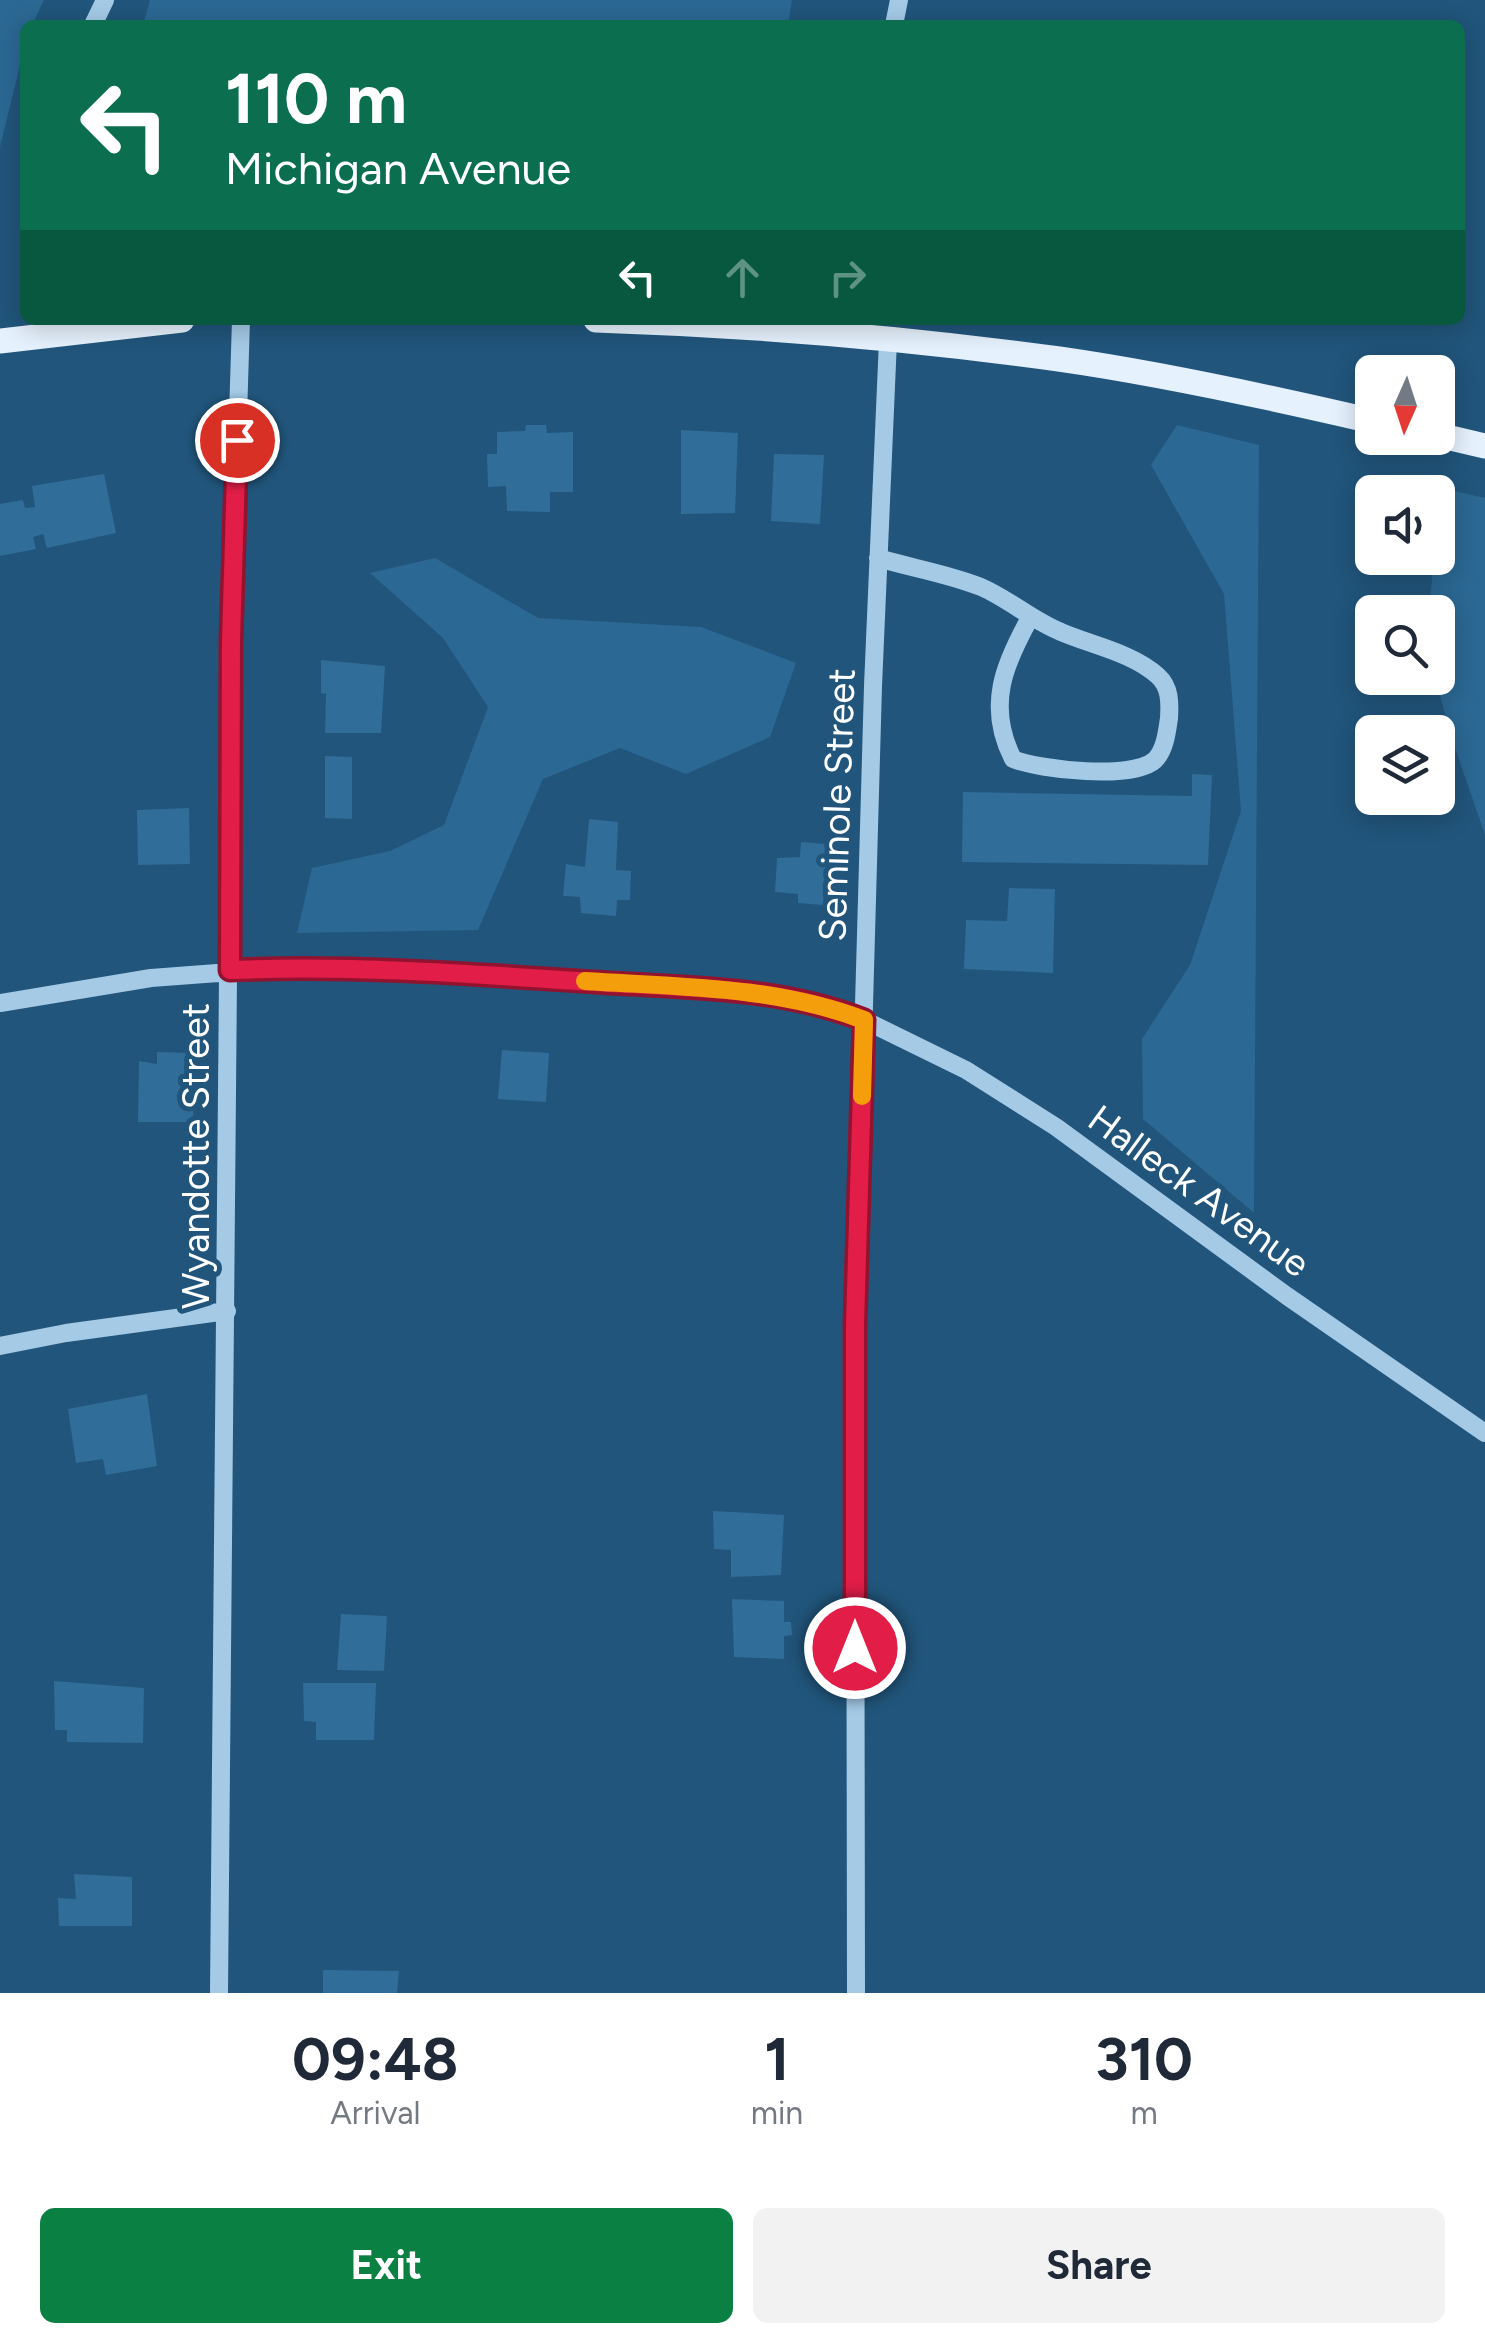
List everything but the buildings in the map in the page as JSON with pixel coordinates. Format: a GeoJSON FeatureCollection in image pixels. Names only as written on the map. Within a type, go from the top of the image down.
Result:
{"type":"FeatureCollection","features":[{"type":"Feature","properties":{"kind":"main road"},"geometry":{"type":"LineString","coordinates":[[0,342],[27,329],[96,325]]}},
{"type":"Feature","properties":{"kind":"main road"},"geometry":{"type":"LineString","coordinates":[[742,325],[827,328],[888,340],[1079,362],[1355,417]]}},
{"type":"Feature","properties":{"kind":"main road"},"geometry":{"type":"LineString","coordinates":[[1455,439],[1485,446]]}},
{"type":"Feature","properties":{"kind":"street","name":"Wyandotte Street"},"geometry":{"type":"LineString","coordinates":[[219,1993],[231,640],[241,325]]}},
{"type":"Feature","properties":{"kind":"street","name":"Seminole Street"},"geometry":{"type":"LineString","coordinates":[[856,1993],[855,1324],[888,340]]}},
{"type":"Feature","properties":{"kind":"street"},"geometry":{"type":"LineString","coordinates":[[878,558],[982,588],[1056,630],[1158,675],[1168,688],[1170,712],[1162,752],[1152,763],[1133,769],[1068,770],[1013,759],[1005,744],[1000,682],[1031,616]]}},
{"type":"Feature","properties":{"kind":"street","name":"Halleck Avenue"},"geometry":{"type":"LineString","coordinates":[[0,1003],[151,978],[230,970],[379,968],[755,992],[823,1004],[966,1070],[1056,1127],[1287,1296],[1485,1433]]}},
{"type":"Feature","properties":{"kind":"street"},"geometry":{"type":"LineString","coordinates":[[0,1346],[227,1311]]}},
{"type":"Feature","properties":{"kind":"shaded area"},"geometry":{"type":"Polygon","coordinates":[[[0,0],[44,0],[34,20],[20,20],[20,65],[0,147],[0,0]]]}},
{"type":"Feature","properties":{"kind":"shaded area"},"geometry":{"type":"Polygon","coordinates":[[[150,0],[792,0],[789,20],[144,20],[150,0]]]}},
{"type":"Feature","properties":{"kind":"shaded area"},"geometry":{"type":"Polygon","coordinates":[[[1177,425],[1259,445],[1254,1213],[1143,1119],[1142,1039],[1190,965],[1241,811],[1224,594],[1151,465],[1177,425]]]}},
{"type":"Feature","properties":{"kind":"shaded area"},"geometry":{"type":"Polygon","coordinates":[[[1455,491],[1485,498],[1485,835],[1455,748],[1455,715],[1445,715],[1440,695],[1455,695],[1455,595],[1431,595],[1432,575],[1455,575],[1455,491]]]}},
{"type":"Feature","properties":{"kind":"shaded area"},"geometry":{"type":"Polygon","coordinates":[[[435,558],[538,618],[701,627],[796,663],[770,737],[686,774],[620,748],[543,779],[478,930],[297,933],[312,868],[390,851],[444,825],[488,707],[443,638],[370,573],[435,558]]]}},
{"type":"Feature","properties":{"kind":"slow traffic"},"geometry":{"type":"LineString","coordinates":[[585,981],[755,992],[823,1004],[864,1020],[862,1096]]}},
{"type":"Feature","properties":{"kind":"route"},"geometry":{"type":"LineString","coordinates":[[237,440],[231,640],[230,970],[379,968],[755,992],[823,1004],[864,1020],[855,1324],[855,1648]]}}]}
